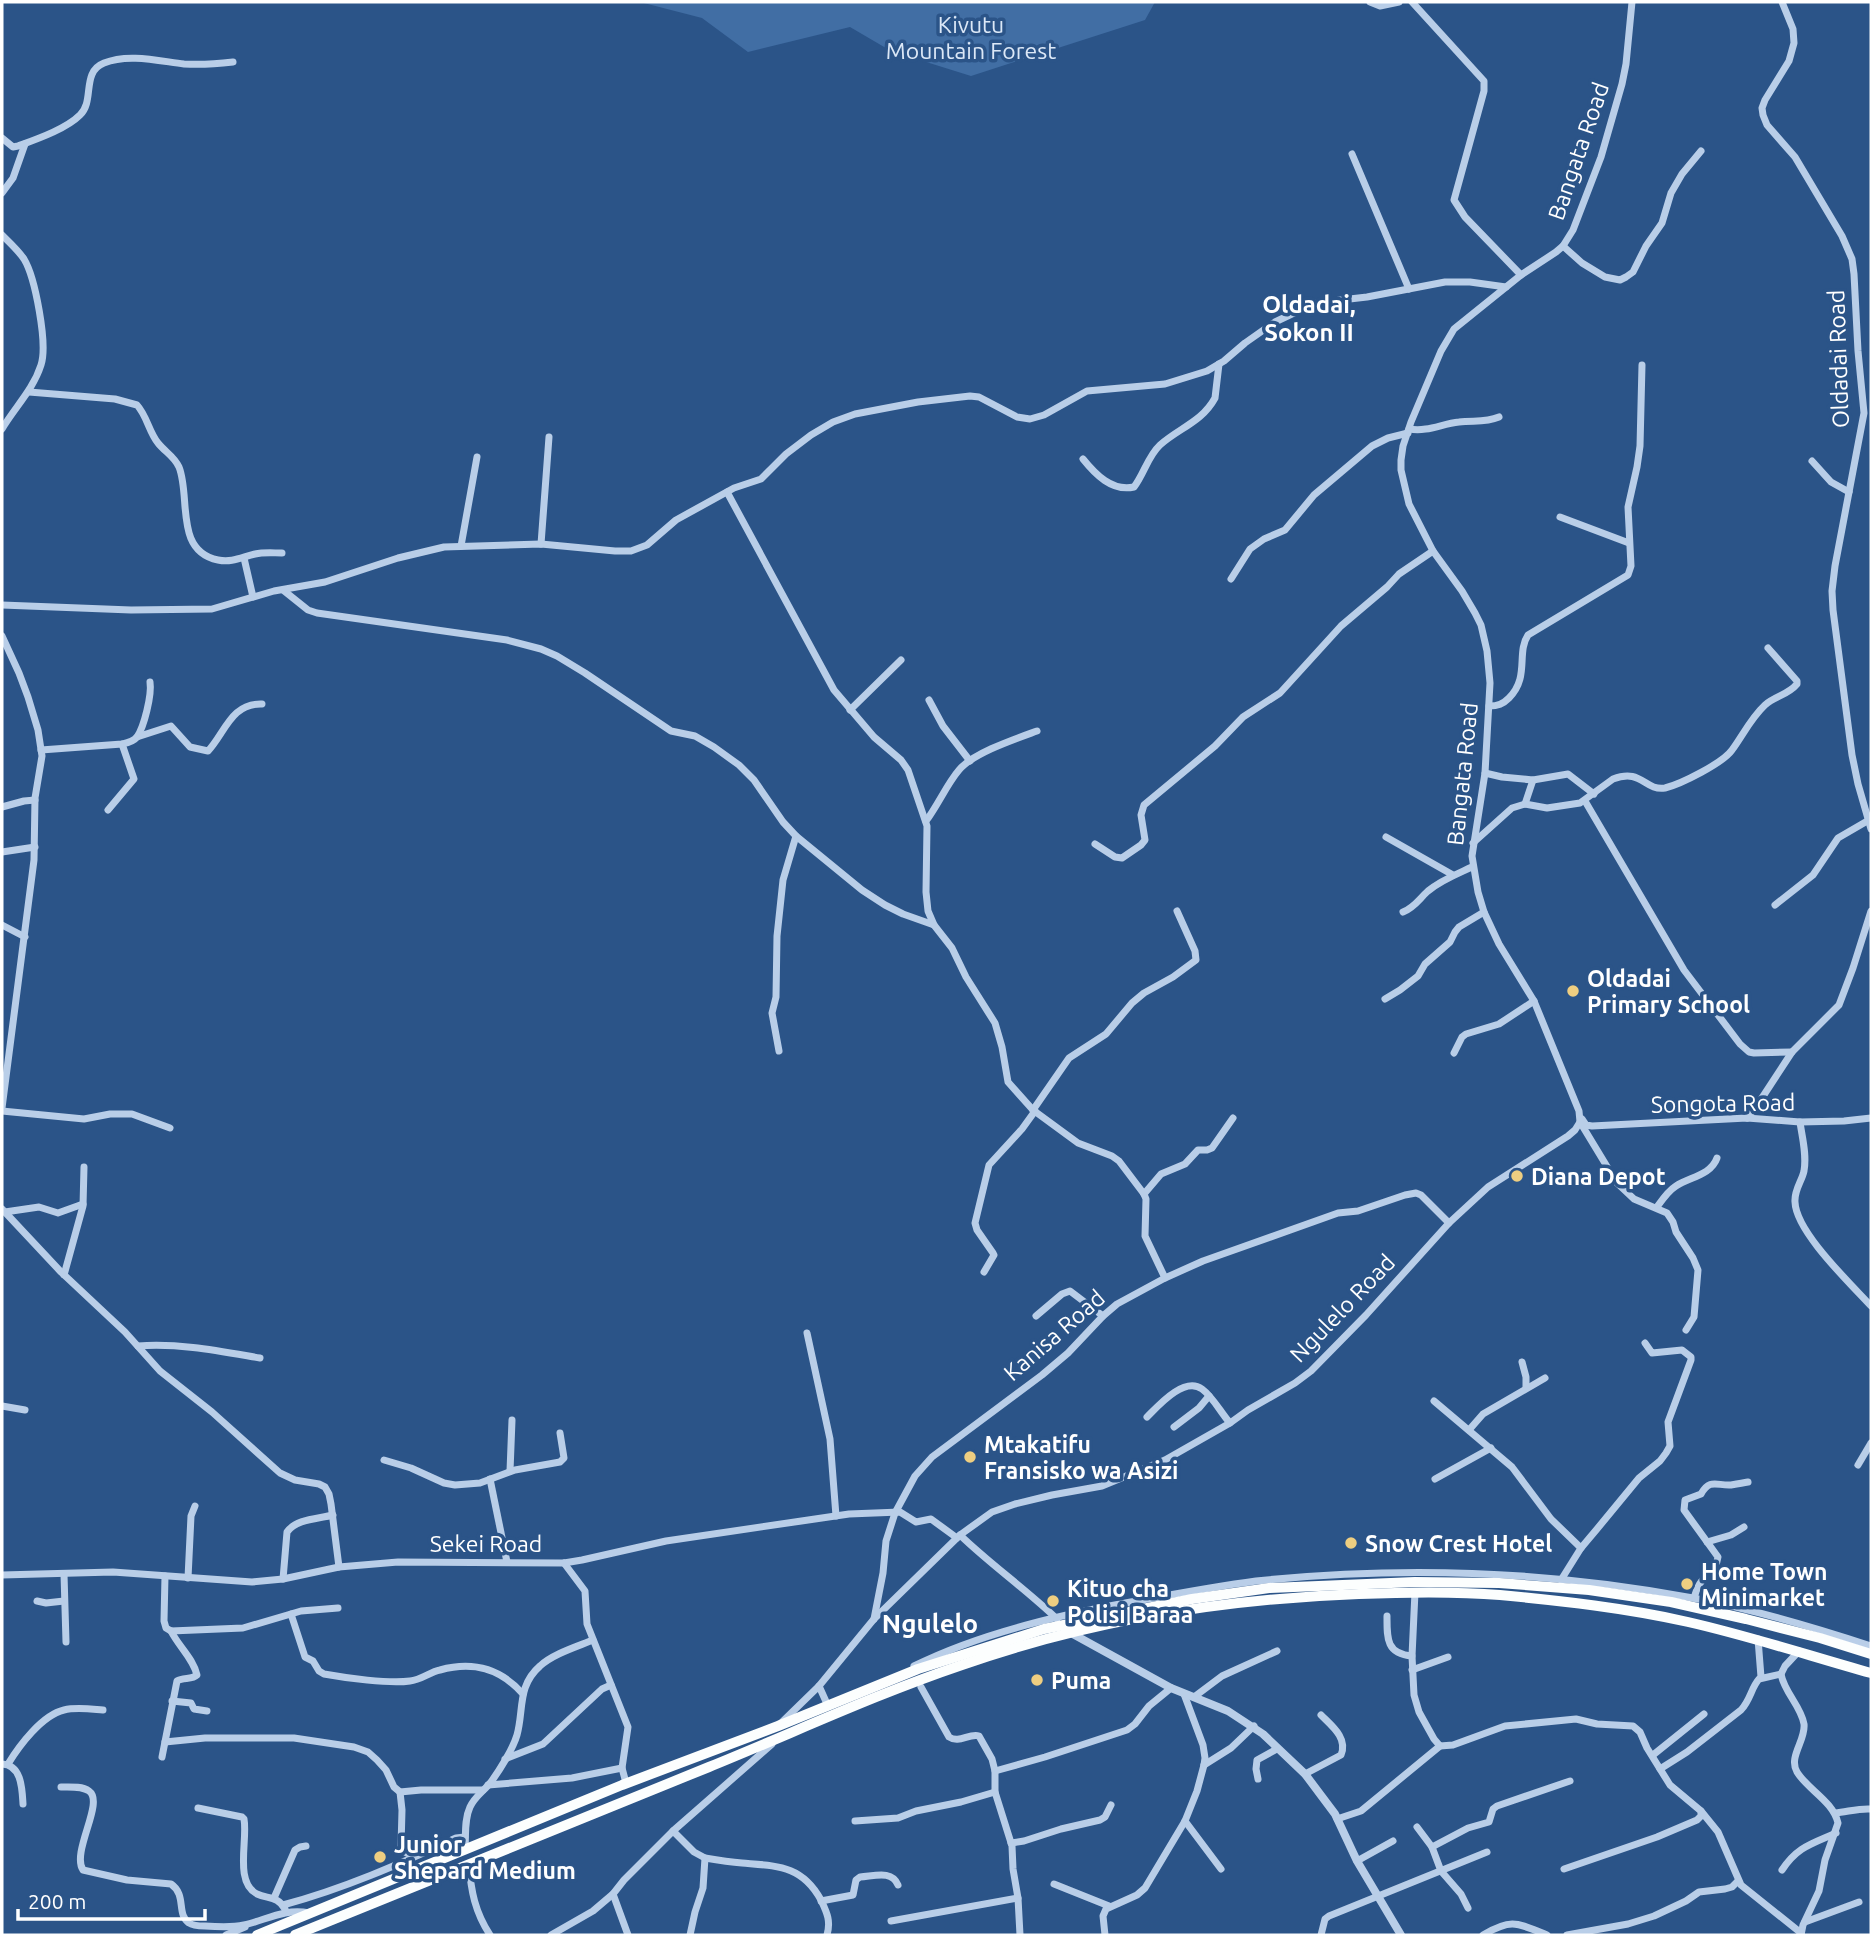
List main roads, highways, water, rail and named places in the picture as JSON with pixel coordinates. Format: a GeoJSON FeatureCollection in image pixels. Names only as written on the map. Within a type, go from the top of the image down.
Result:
{"type":"FeatureCollection","features":[{"type":"Feature","properties":{"kind":"highway"},"geometry":{"type":"LineString","coordinates":[[257,1935],[624,1784],[918,1669],[1006,1640],[1063,1625],[1192,1598],[1269,1588],[1415,1581],[1475,1582],[1589,1590],[1671,1602],[1820,1638],[1871,1654]]}},
{"type":"Feature","properties":{"kind":"highway"},"geometry":{"type":"LineString","coordinates":[[295,1935],[917,1681],[1063,1625],[1263,1599],[1415,1592],[1498,1595],[1598,1606],[1684,1621],[1799,1651],[1871,1676]]}},
{"type":"Feature","properties":{"kind":"highway"},"geometry":{"type":"LineString","coordinates":[[661,1770],[666,1785]]}},
{"type":"Feature","properties":{"kind":"highway"},"geometry":{"type":"LineString","coordinates":[[624,1784],[626,1801]]}},
{"type":"Feature","properties":{"kind":"place","name":"Oldadai Primary School"},"geometry":{"type":"Point","coordinates":[1573,991]}},
{"type":"Feature","properties":{"kind":"place","name":"Diana Depot"},"geometry":{"type":"Point","coordinates":[1517,1176]}},
{"type":"Feature","properties":{"kind":"place","name":"Mtakatifu Fransisko wa Asizi"},"geometry":{"type":"Point","coordinates":[970,1457]}},
{"type":"Feature","properties":{"kind":"place","name":"Snow Crest Hotel"},"geometry":{"type":"Point","coordinates":[1351,1543]}},
{"type":"Feature","properties":{"kind":"place","name":"Home Town Minimarket"},"geometry":{"type":"Point","coordinates":[1687,1584]}},
{"type":"Feature","properties":{"kind":"place","name":"Kituo cha Polisi Baraa"},"geometry":{"type":"Point","coordinates":[1053,1601]}},
{"type":"Feature","properties":{"kind":"place","name":"Puma"},"geometry":{"type":"Point","coordinates":[1037,1680]}},
{"type":"Feature","properties":{"kind":"place","name":"Junior Shepard Medium"},"geometry":{"type":"Point","coordinates":[380,1857]}},
{"type":"Feature","properties":{"kind":"district","name":"Oldadai, Sokon II"},"geometry":{"type":"Point","coordinates":[1309,318]}},
{"type":"Feature","properties":{"kind":"district","name":"Ngulelo"},"geometry":{"type":"Point","coordinates":[930,1623]}},
{"type":"Feature","properties":{"kind":"park label","name":"Kivutu Mountain Forest"},"geometry":{"type":"Point","coordinates":[971,37]}}]}
